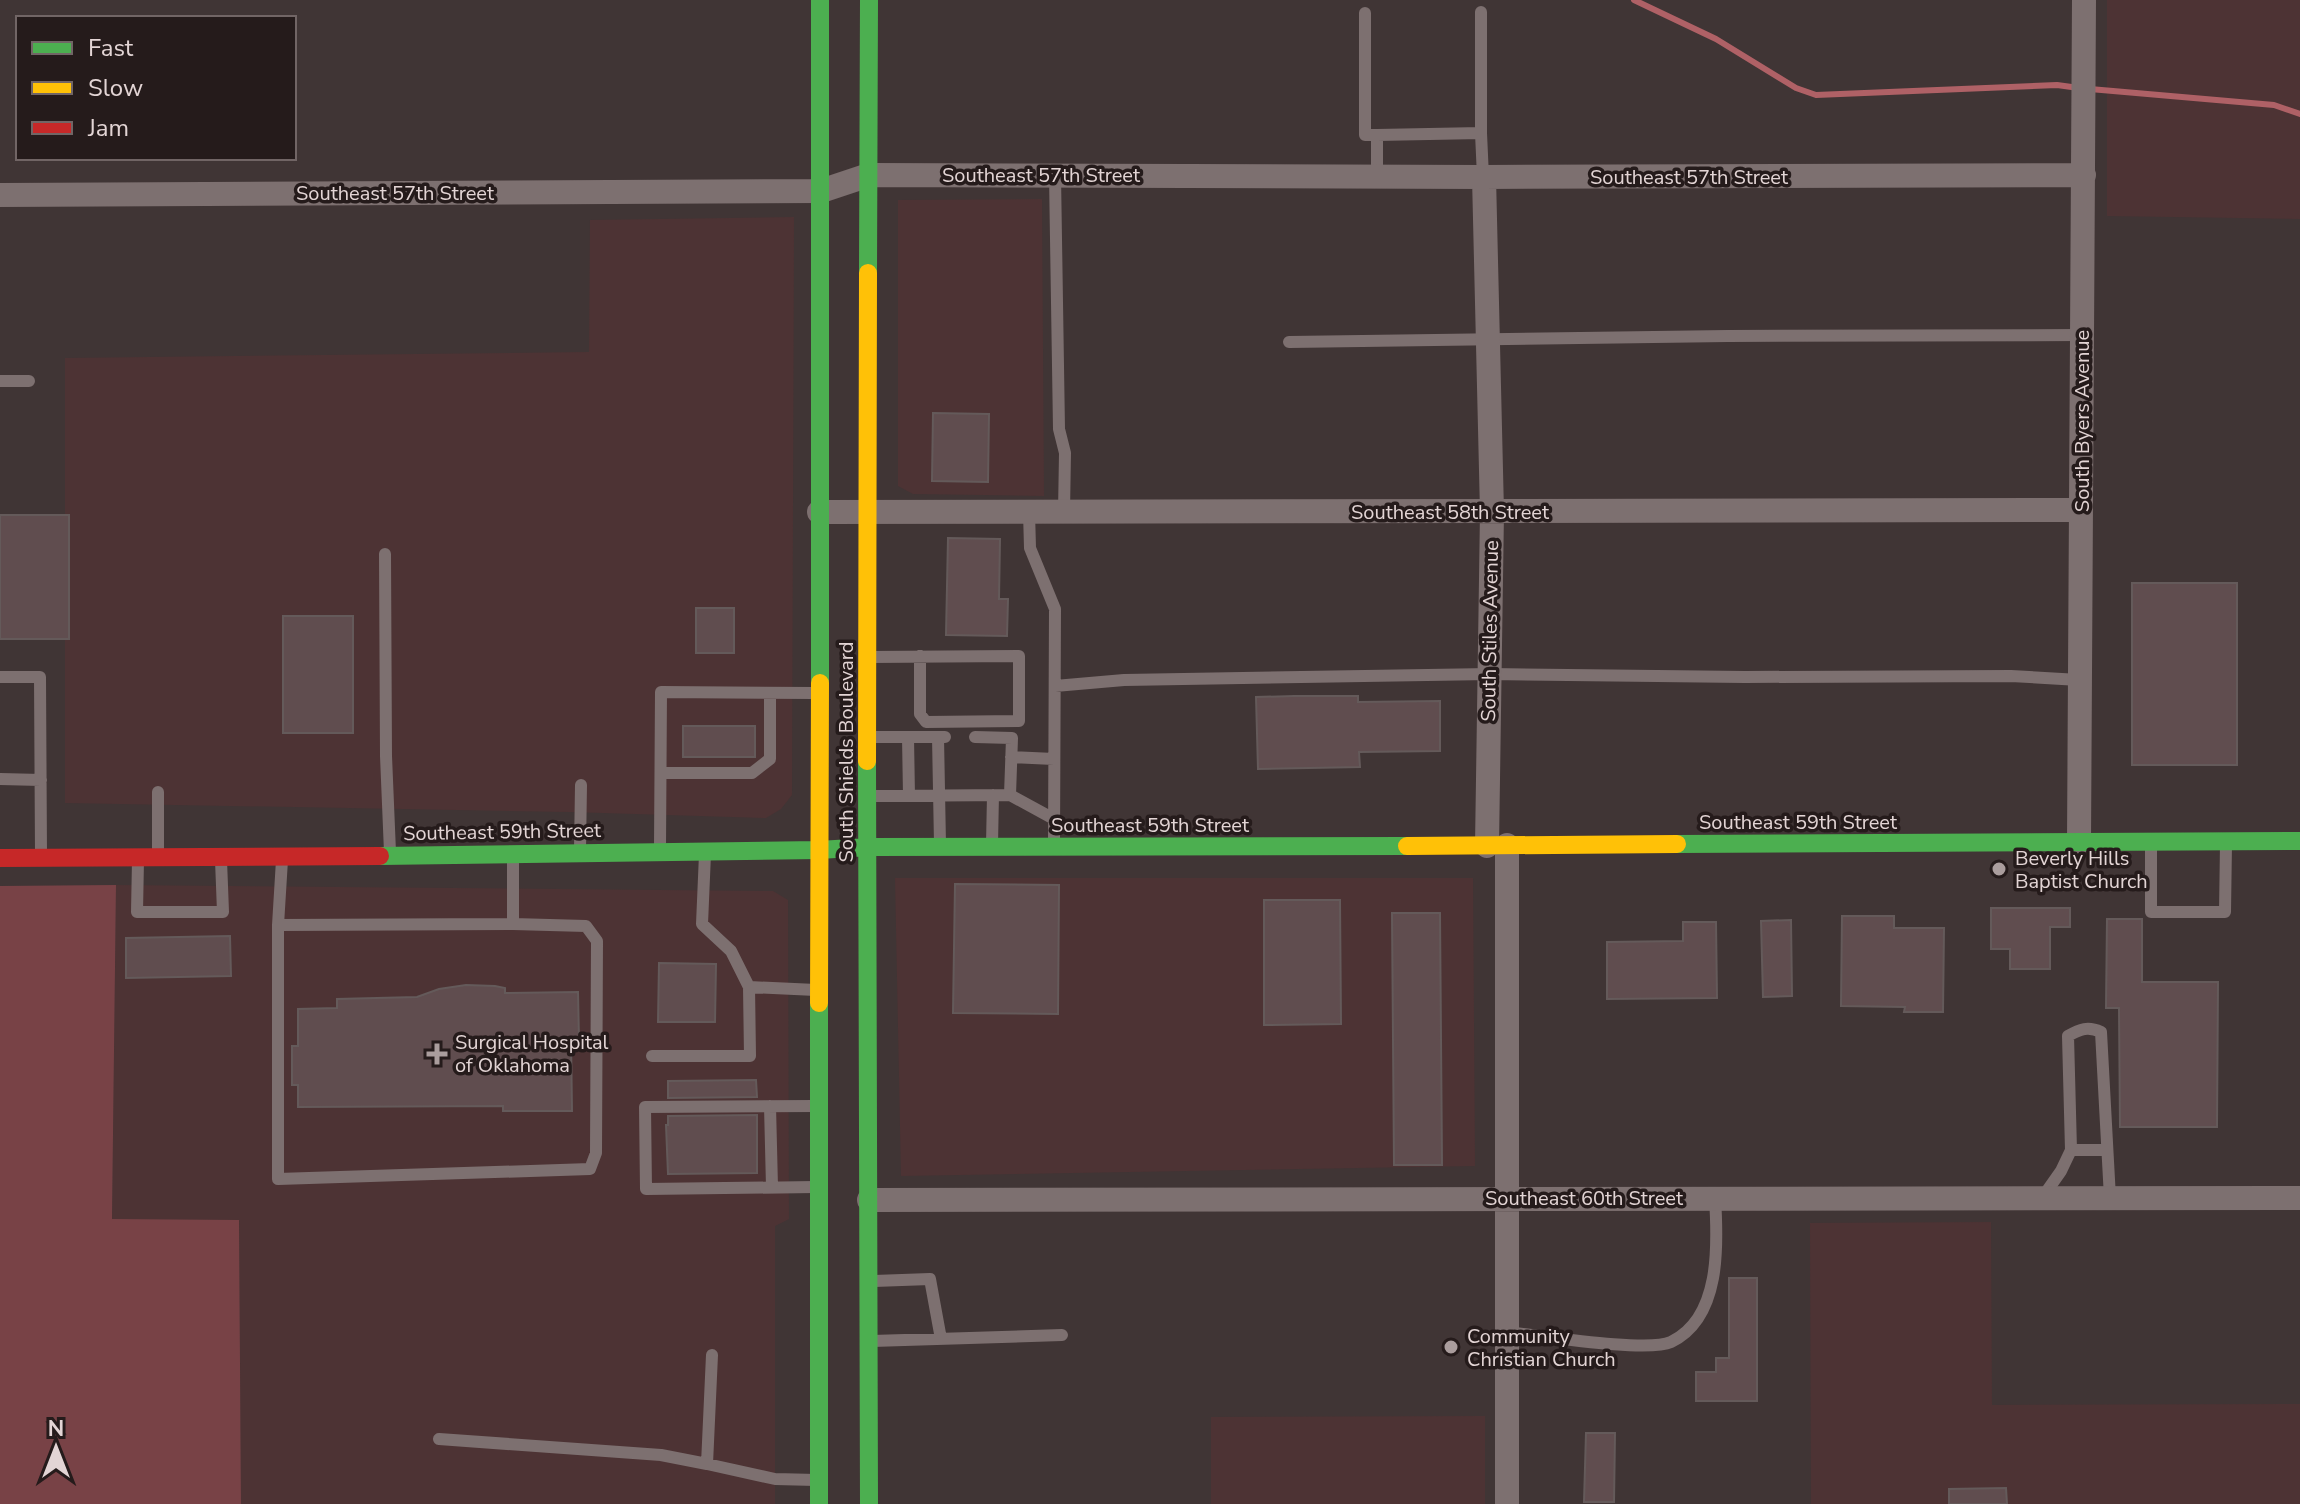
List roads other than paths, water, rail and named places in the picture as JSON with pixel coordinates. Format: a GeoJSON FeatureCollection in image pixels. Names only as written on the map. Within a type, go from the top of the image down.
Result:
{"type":"FeatureCollection","features":[{"type":"Feature","properties":{"kind":"main road","name":"South Shields Boulevard"},"geometry":{"type":"LineString","coordinates":[[819,1504],[826,1480],[819,1187],[820,0]]}},
{"type":"Feature","properties":{"kind":"main road","name":"South Shields Boulevard"},"geometry":{"type":"LineString","coordinates":[[869,0],[869,1341],[863,1481],[869,1504]]}},
{"type":"Feature","properties":{"kind":"main road","name":"Southeast 59th Street"},"geometry":{"type":"LineString","coordinates":[[0,858],[390,856],[868,847],[2300,841]]}},
{"type":"Feature","properties":{"kind":"street","name":"South Byers Avenue"},"geometry":{"type":"LineString","coordinates":[[2079,842],[2084,0]]}},
{"type":"Feature","properties":{"kind":"street","name":"Southeast 57th Street"},"geometry":{"type":"LineString","coordinates":[[0,195],[821,191],[869,175],[2084,175]]}},
{"type":"Feature","properties":{"kind":"street","name":"South Stiles Avenue"},"geometry":{"type":"LineString","coordinates":[[1484,177],[1492,512],[1490,674],[1505,1198],[1507,1504]]}},
{"type":"Feature","properties":{"kind":"street","name":"Southeast 58th Street"},"geometry":{"type":"LineString","coordinates":[[819,512],[2081,510]]}},
{"type":"Feature","properties":{"kind":"street","name":"Southeast 60th Street"},"geometry":{"type":"LineString","coordinates":[[869,1200],[2300,1198]]}},
{"type":"Feature","properties":{"kind":"lane"},"geometry":{"type":"LineString","coordinates":[[1481,12],[1484,177]]}},
{"type":"Feature","properties":{"kind":"lane"},"geometry":{"type":"LineString","coordinates":[[1365,13],[1365,135],[1481,133]]}},
{"type":"Feature","properties":{"kind":"lane"},"geometry":{"type":"LineString","coordinates":[[1377,135],[1377,177]]}},
{"type":"Feature","properties":{"kind":"lane"},"geometry":{"type":"LineString","coordinates":[[1055,175],[1059,429],[1065,453],[1064,512]]}},
{"type":"Feature","properties":{"kind":"lane"},"geometry":{"type":"LineString","coordinates":[[1289,342],[2082,335]]}},
{"type":"Feature","properties":{"kind":"lane"},"geometry":{"type":"LineString","coordinates":[[0,381],[29,381]]}},
{"type":"Feature","properties":{"kind":"lane"},"geometry":{"type":"LineString","coordinates":[[1029,512],[1030,548],[1055,609],[1054,848]]}},
{"type":"Feature","properties":{"kind":"lane"},"geometry":{"type":"LineString","coordinates":[[385,554],[390,856]]}},
{"type":"Feature","properties":{"kind":"lane"},"geometry":{"type":"LineString","coordinates":[[867,657],[920,656],[1019,656],[1019,721],[926,722],[920,714],[920,656]]}},
{"type":"Feature","properties":{"kind":"lane"},"geometry":{"type":"LineString","coordinates":[[1055,686],[1124,680],[1490,674],[2011,676],[2079,680]]}},
{"type":"Feature","properties":{"kind":"lane"},"geometry":{"type":"LineString","coordinates":[[0,677],[40,677],[41,857]]}},
{"type":"Feature","properties":{"kind":"lane"},"geometry":{"type":"LineString","coordinates":[[660,851],[661,692],[819,693]]}},
{"type":"Feature","properties":{"kind":"lane"},"geometry":{"type":"LineString","coordinates":[[661,773],[752,773],[770,759],[770,693]]}},
{"type":"Feature","properties":{"kind":"lane"},"geometry":{"type":"LineString","coordinates":[[868,737],[942,737],[938,796],[941,847]]}},
{"type":"Feature","properties":{"kind":"lane"},"geometry":{"type":"LineString","coordinates":[[908,737],[909,796]]}},
{"type":"Feature","properties":{"kind":"lane"},"geometry":{"type":"LineString","coordinates":[[975,737],[1012,738],[1010,795]]}},
{"type":"Feature","properties":{"kind":"lane"},"geometry":{"type":"LineString","coordinates":[[1011,757],[1054,759]]}},
{"type":"Feature","properties":{"kind":"lane"},"geometry":{"type":"LineString","coordinates":[[0,779],[41,780]]}},
{"type":"Feature","properties":{"kind":"lane"},"geometry":{"type":"LineString","coordinates":[[580,852],[581,785]]}},
{"type":"Feature","properties":{"kind":"lane"},"geometry":{"type":"LineString","coordinates":[[158,792],[158,857]]}},
{"type":"Feature","properties":{"kind":"lane"},"geometry":{"type":"LineString","coordinates":[[992,847],[993,795]]}},
{"type":"Feature","properties":{"kind":"lane"},"geometry":{"type":"LineString","coordinates":[[868,796],[1010,795],[1054,819]]}},
{"type":"Feature","properties":{"kind":"lane"},"geometry":{"type":"LineString","coordinates":[[2151,842],[2151,912],[2225,912],[2226,841]]}},
{"type":"Feature","properties":{"kind":"lane"},"geometry":{"type":"LineString","coordinates":[[652,1056],[750,1056],[749,987],[731,951],[702,924],[705,851]]}},
{"type":"Feature","properties":{"kind":"lane"},"geometry":{"type":"LineString","coordinates":[[513,854],[513,924]]}},
{"type":"Feature","properties":{"kind":"lane"},"geometry":{"type":"LineString","coordinates":[[278,925],[586,926],[597,941],[596,1153],[590,1169],[278,1179],[278,925],[282,856]]}},
{"type":"Feature","properties":{"kind":"lane"},"geometry":{"type":"LineString","coordinates":[[138,857],[137,912],[223,912],[221,857]]}},
{"type":"Feature","properties":{"kind":"lane"},"geometry":{"type":"LineString","coordinates":[[749,987],[819,990]]}},
{"type":"Feature","properties":{"kind":"lane"},"geometry":{"type":"LineString","coordinates":[[2042,1198],[2071,1150],[2068,1036],[2080,1029],[2093,1029],[2101,1032],[2110,1198]]}},
{"type":"Feature","properties":{"kind":"lane"},"geometry":{"type":"LineString","coordinates":[[770,1106],[772,1187]]}},
{"type":"Feature","properties":{"kind":"lane"},"geometry":{"type":"LineString","coordinates":[[819,1106],[645,1107],[646,1189],[819,1187]]}},
{"type":"Feature","properties":{"kind":"lane"},"geometry":{"type":"LineString","coordinates":[[2071,1150],[2107,1150]]}},
{"type":"Feature","properties":{"kind":"lane"},"geometry":{"type":"LineString","coordinates":[[1506,1332],[1642,1346],[1669,1343],[1691,1329],[1714,1277],[1717,1235],[1715,1198]]}},
{"type":"Feature","properties":{"kind":"lane"},"geometry":{"type":"LineString","coordinates":[[869,1282],[930,1279],[941,1339]]}},
{"type":"Feature","properties":{"kind":"lane"},"geometry":{"type":"LineString","coordinates":[[869,1341],[1062,1335]]}},
{"type":"Feature","properties":{"kind":"lane"},"geometry":{"type":"LineString","coordinates":[[707,1464],[712,1355]]}},
{"type":"Feature","properties":{"kind":"lane"},"geometry":{"type":"LineString","coordinates":[[439,1439],[661,1455],[775,1479],[826,1480]]}},
{"type":"Feature","properties":{"kind":"waterway"},"geometry":{"type":"LineString","coordinates":[[1634,0],[1716,39],[1796,88],[1816,95],[2057,85],[2079,88]]}},
{"type":"Feature","properties":{"kind":"waterway"},"geometry":{"type":"LineString","coordinates":[[2090,89],[2274,105],[2300,114]]}},
{"type":"Feature","properties":{"kind":"place","name":"Beverly Hills Baptist Church"},"geometry":{"type":"Point","coordinates":[1999,869]}},
{"type":"Feature","properties":{"kind":"place","name":"Surgical Hospital of Oklahoma"},"geometry":{"type":"Point","coordinates":[437,1054]}},
{"type":"Feature","properties":{"kind":"place","name":"Community Christian Church"},"geometry":{"type":"Point","coordinates":[1451,1347]}}]}
